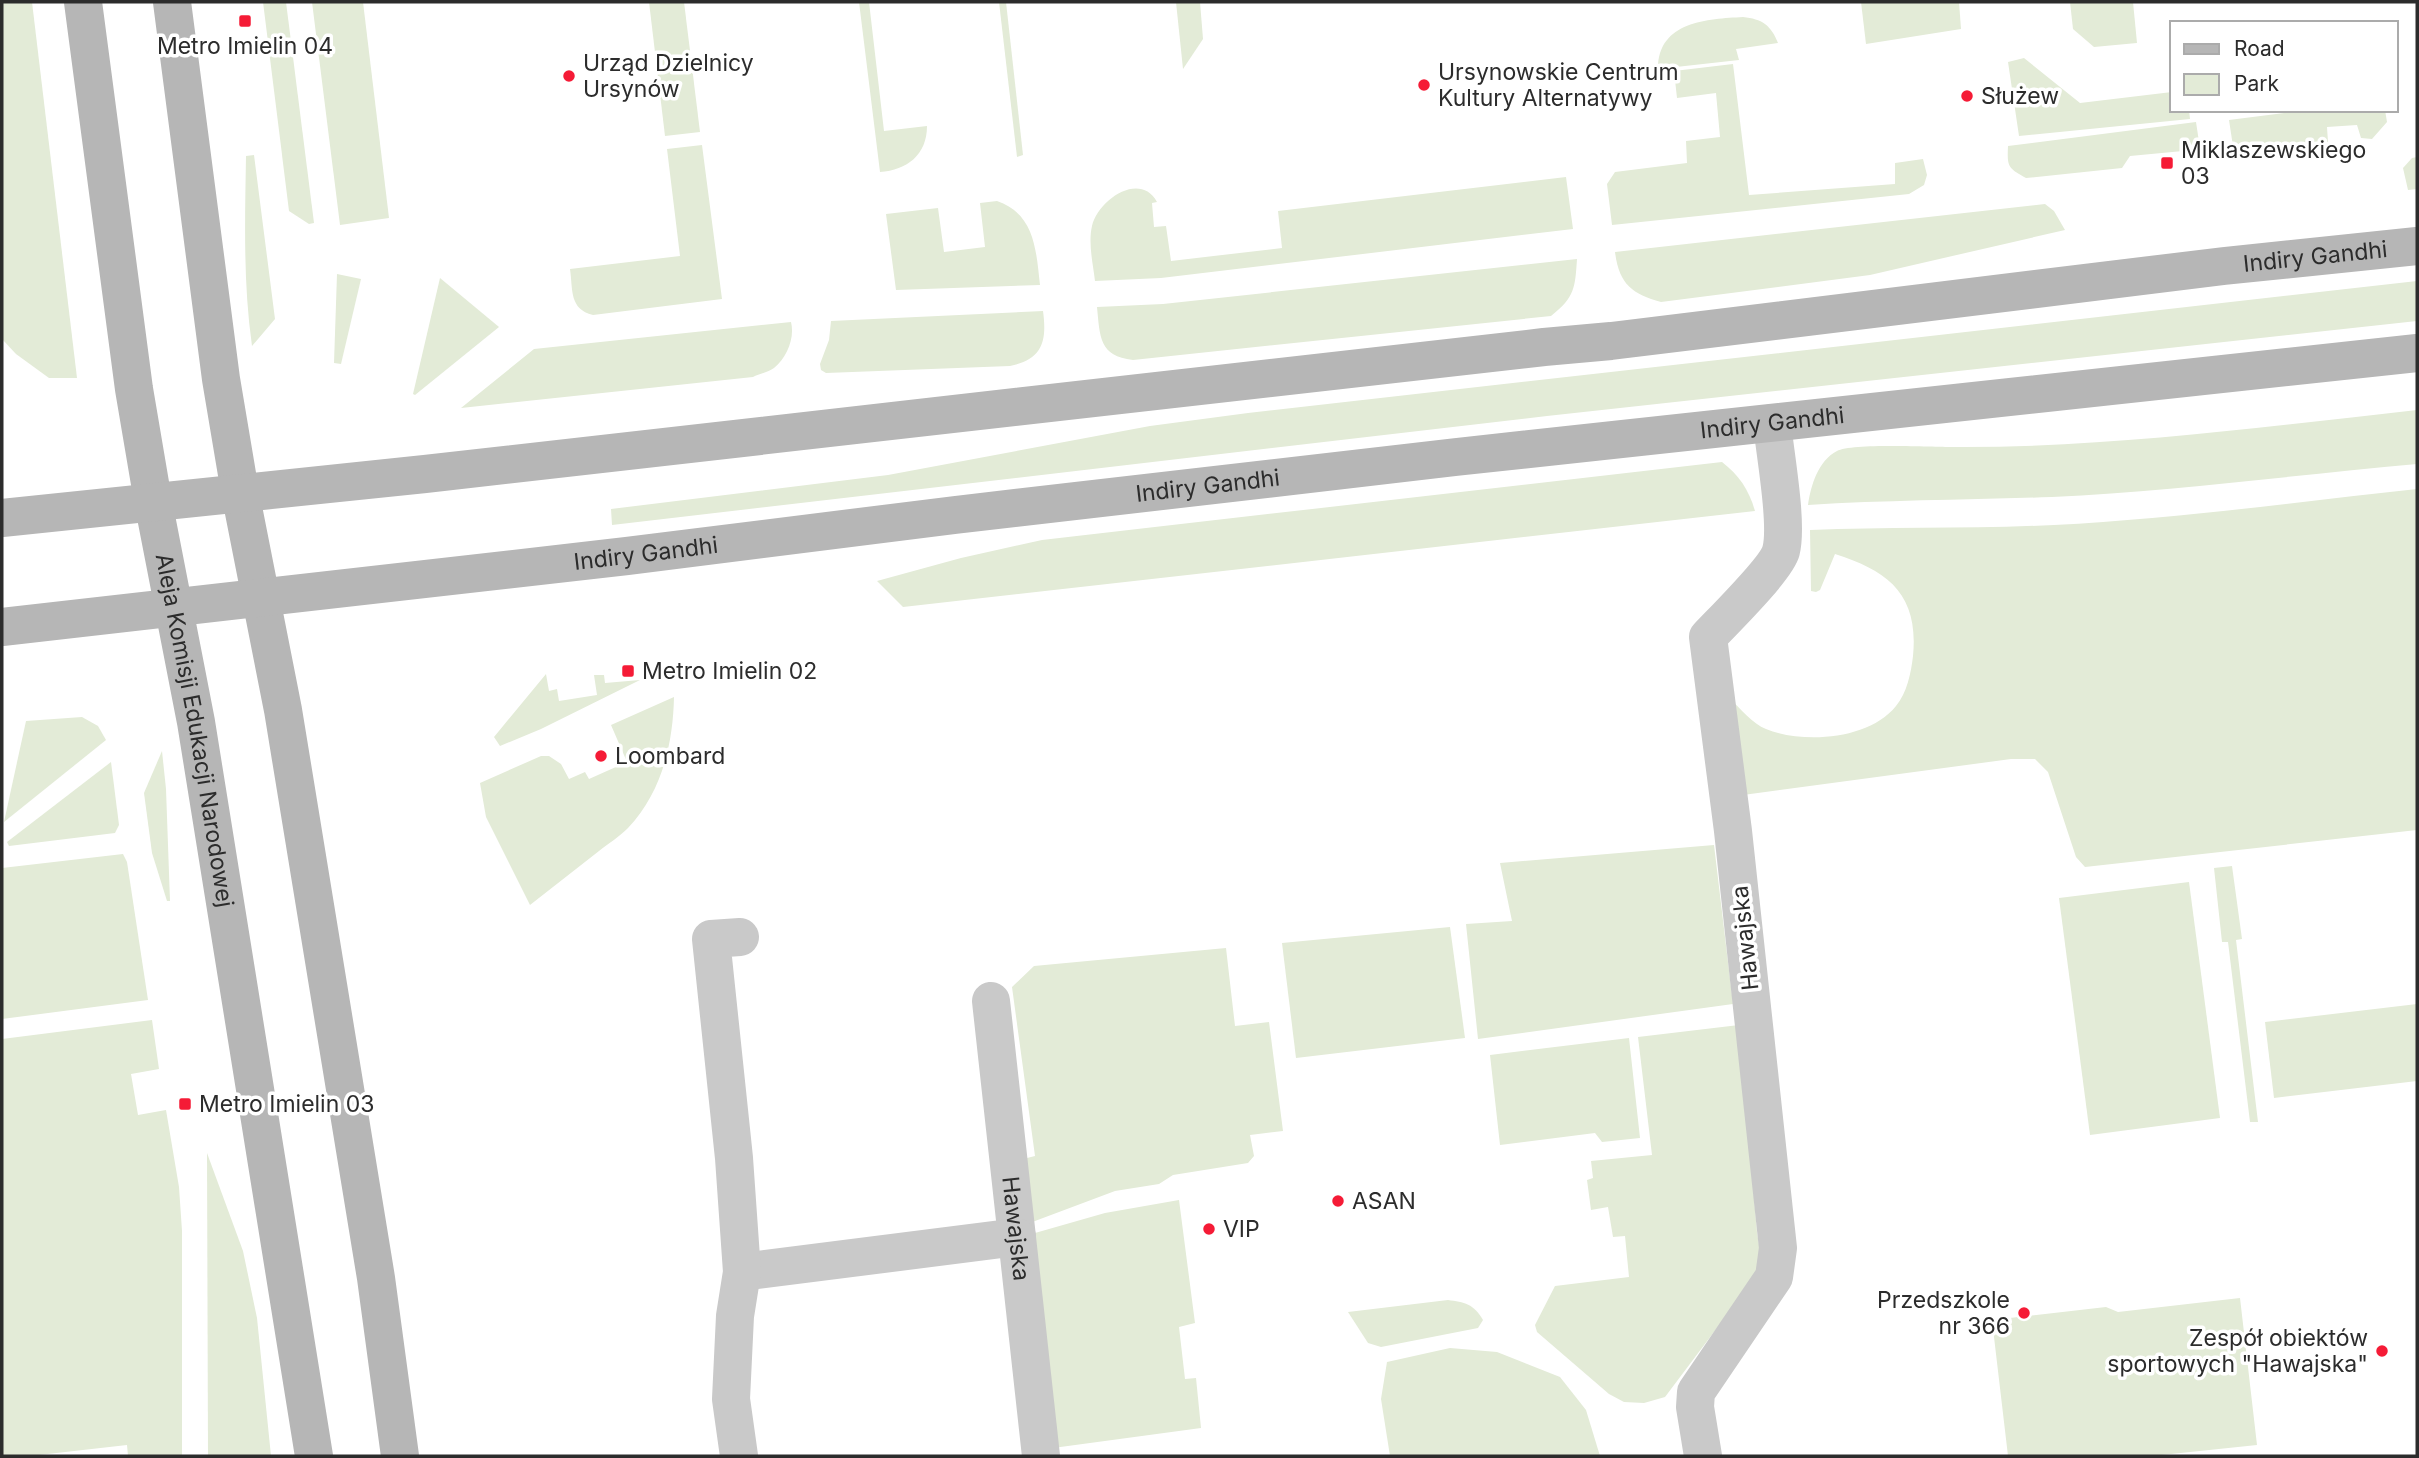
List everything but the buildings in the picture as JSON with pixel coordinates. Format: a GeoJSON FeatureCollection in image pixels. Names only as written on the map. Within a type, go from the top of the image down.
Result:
{"type":"FeatureCollection","features":[{"type":"Feature","properties":{"kind":"street","name":"Aleja Komisji Edukacji Narodowej"},"geometry":{"type":"LineString","coordinates":[[83,2],[130,363],[153,501],[198,735],[314,1456]]}},
{"type":"Feature","properties":{"kind":"street"},"geometry":{"type":"LineString","coordinates":[[172,2],[221,379],[240,492],[283,709],[376,1278],[400,1456]]}},
{"type":"Feature","properties":{"kind":"street","name":"Indiry Gandhi"},"geometry":{"type":"LineString","coordinates":[[2,518],[425,474],[1544,346],[1611,341],[2210,268],[2417,246]]}},
{"type":"Feature","properties":{"kind":"street","name":"Indiry Gandhi"},"geometry":{"type":"LineString","coordinates":[[2,627],[627,556],[955,515],[2417,353]]}},
{"type":"Feature","properties":{"kind":"street","name":"Hawajska"},"geometry":{"type":"LineString","coordinates":[[1703,1456],[1695,1407],[1696,1392],[1774,1277],[1778,1248],[1733,831],[1708,637],[1781,553],[1782,521],[1772,423]]}},
{"type":"Feature","properties":{"kind":"street"},"geometry":{"type":"LineString","coordinates":[[739,1456],[731,1399],[735,1316],[742,1272],[734,1158],[711,939],[740,937]]}},
{"type":"Feature","properties":{"kind":"street","name":"Hawajska"},"geometry":{"type":"LineString","coordinates":[[991,1000],[1041,1456]]}},
{"type":"Feature","properties":{"kind":"street"},"geometry":{"type":"LineString","coordinates":[[742,1272],[1017,1237]]}},
{"type":"Feature","properties":{"kind":"green space"},"geometry":{"type":"Polygon","coordinates":[[[2,2],[32,2],[77,378],[49,378],[16,354],[2,339],[2,2]]]}},
{"type":"Feature","properties":{"kind":"green space"},"geometry":{"type":"Polygon","coordinates":[[[263,2],[286,2],[314,223],[309,224],[289,211],[263,2]]]}},
{"type":"Feature","properties":{"kind":"green space"},"geometry":{"type":"Polygon","coordinates":[[[312,2],[363,2],[389,218],[340,225],[312,2]]]}},
{"type":"Feature","properties":{"kind":"green space"},"geometry":{"type":"Polygon","coordinates":[[[649,2],[684,2],[700,132],[665,136],[649,2]]]}},
{"type":"Feature","properties":{"kind":"green space"},"geometry":{"type":"Polygon","coordinates":[[[859,2],[869,2],[884,131],[927,126],[919,153],[907,164],[890,171],[880,172],[859,2]]]}},
{"type":"Feature","properties":{"kind":"green space"},"geometry":{"type":"Polygon","coordinates":[[[999,2],[1006,2],[1023,155],[1017,157],[999,2]]]}},
{"type":"Feature","properties":{"kind":"green space"},"geometry":{"type":"Polygon","coordinates":[[[1176,2],[1200,2],[1203,39],[1183,69],[1176,2]]]}},
{"type":"Feature","properties":{"kind":"green space"},"geometry":{"type":"Polygon","coordinates":[[[1861,2],[1959,2],[1961,29],[1866,44],[1861,2]]]}},
{"type":"Feature","properties":{"kind":"green space"},"geometry":{"type":"Polygon","coordinates":[[[2070,2],[2133,2],[2137,43],[2094,47],[2073,29],[2070,2]]]}},
{"type":"Feature","properties":{"kind":"green space"},"geometry":{"type":"Polygon","coordinates":[[[1743,17],[1765,24],[1778,43],[1736,49],[1739,60],[1658,69],[1660,53],[1666,41],[1676,32],[1701,22],[1743,17]]]}},
{"type":"Feature","properties":{"kind":"green space"},"geometry":{"type":"Polygon","coordinates":[[[2024,58],[2080,103],[2170,92],[2170,112],[2189,112],[2190,119],[2019,136],[2008,62],[2024,58]]]}},
{"type":"Feature","properties":{"kind":"green space"},"geometry":{"type":"Polygon","coordinates":[[[1733,64],[1749,195],[1895,184],[1895,163],[1923,159],[1927,175],[1924,185],[1909,194],[1612,225],[1607,184],[1615,172],[1687,163],[1686,141],[1720,137],[1716,93],[1677,98],[1674,71],[1733,64]]]}},
{"type":"Feature","properties":{"kind":"green space"},"geometry":{"type":"Polygon","coordinates":[[[2292,112],[2385,112],[2387,122],[2372,139],[2361,138],[2357,125],[2327,127],[2328,142],[2234,153],[2229,120],[2292,112]]]}},
{"type":"Feature","properties":{"kind":"green space"},"geometry":{"type":"Polygon","coordinates":[[[2196,122],[2201,155],[2193,156],[2183,151],[2130,156],[2122,168],[2026,178],[2012,169],[2009,163],[2008,146],[2196,122]]]}},
{"type":"Feature","properties":{"kind":"green space"},"geometry":{"type":"Polygon","coordinates":[[[702,145],[722,299],[593,315],[585,312],[574,298],[570,269],[680,256],[667,149],[702,145]]]}},
{"type":"Feature","properties":{"kind":"green space"},"geometry":{"type":"Polygon","coordinates":[[[254,155],[275,319],[252,346],[246,275],[245,204],[246,156],[254,155]]]}},
{"type":"Feature","properties":{"kind":"green space"},"geometry":{"type":"Polygon","coordinates":[[[2417,157],[2417,189],[2408,190],[2403,168],[2412,158],[2417,157]]]}},
{"type":"Feature","properties":{"kind":"green space"},"geometry":{"type":"Polygon","coordinates":[[[1566,177],[1573,229],[1161,278],[1095,281],[1092,226],[1102,207],[1120,193],[1131,189],[1150,193],[1157,202],[1152,203],[1154,227],[1166,226],[1171,261],[1282,248],[1278,211],[1566,177]]]}},
{"type":"Feature","properties":{"kind":"green space"},"geometry":{"type":"Polygon","coordinates":[[[997,201],[1010,207],[1026,224],[1035,246],[1040,285],[896,290],[886,214],[938,208],[944,252],[985,247],[980,203],[997,201]]]}},
{"type":"Feature","properties":{"kind":"green space"},"geometry":{"type":"Polygon","coordinates":[[[2045,204],[2054,211],[2065,230],[1870,275],[1661,302],[1642,295],[1629,286],[1620,272],[1615,252],[2045,204]]]}},
{"type":"Feature","properties":{"kind":"green space"},"geometry":{"type":"Polygon","coordinates":[[[1577,259],[1572,291],[1565,303],[1551,316],[1133,360],[1122,358],[1107,349],[1099,327],[1097,307],[1163,304],[1577,259]]]}},
{"type":"Feature","properties":{"kind":"green space"},"geometry":{"type":"Polygon","coordinates":[[[337,274],[361,279],[341,364],[334,363],[337,274]]]}},
{"type":"Feature","properties":{"kind":"green space"},"geometry":{"type":"Polygon","coordinates":[[[440,278],[499,327],[415,395],[413,394],[440,278]]]}},
{"type":"Feature","properties":{"kind":"green space"},"geometry":{"type":"Polygon","coordinates":[[[2417,281],[2417,321],[1547,416],[612,525],[611,509],[888,475],[1150,426],[2417,281]]]}},
{"type":"Feature","properties":{"kind":"green space"},"geometry":{"type":"Polygon","coordinates":[[[1043,311],[1044,331],[1040,347],[1030,359],[1010,366],[826,373],[821,370],[820,364],[829,340],[831,321],[1043,311]]]}},
{"type":"Feature","properties":{"kind":"green space"},"geometry":{"type":"Polygon","coordinates":[[[791,322],[791,341],[779,364],[753,377],[461,408],[534,349],[791,322]]]}},
{"type":"Feature","properties":{"kind":"green space"},"geometry":{"type":"Polygon","coordinates":[[[2417,410],[2417,464],[2098,494],[1808,505],[1813,482],[1820,467],[1830,455],[1845,449],[1874,446],[2070,444],[2417,410]]]}},
{"type":"Feature","properties":{"kind":"green space"},"geometry":{"type":"Polygon","coordinates":[[[1722,462],[1743,484],[1755,511],[903,607],[877,581],[1042,540],[1722,462]]]}},
{"type":"Feature","properties":{"kind":"green space"},"geometry":{"type":"Polygon","coordinates":[[[2417,489],[2417,830],[2085,867],[2076,857],[2048,772],[2035,759],[2011,759],[1743,795],[1729,698],[1751,720],[1766,729],[1798,737],[1835,736],[1870,726],[1884,717],[1900,701],[1910,676],[1914,635],[1905,601],[1885,578],[1835,554],[1820,590],[1811,591],[1810,530],[2099,522],[2417,489]]]}},
{"type":"Feature","properties":{"kind":"green space"},"geometry":{"type":"Polygon","coordinates":[[[546,674],[549,691],[557,689],[559,701],[597,695],[594,675],[604,675],[605,683],[640,680],[541,729],[500,746],[494,737],[546,674]]]}},
{"type":"Feature","properties":{"kind":"green space"},"geometry":{"type":"Polygon","coordinates":[[[674,697],[668,750],[657,783],[640,814],[621,834],[530,905],[486,817],[480,783],[541,756],[549,756],[561,764],[569,779],[585,772],[589,779],[627,762],[611,725],[674,697]]]}},
{"type":"Feature","properties":{"kind":"green space"},"geometry":{"type":"Polygon","coordinates":[[[82,717],[98,726],[106,740],[4,822],[26,721],[82,717]]]}},
{"type":"Feature","properties":{"kind":"green space"},"geometry":{"type":"Polygon","coordinates":[[[162,751],[170,901],[167,901],[152,853],[144,793],[162,751]]]}},
{"type":"Feature","properties":{"kind":"green space"},"geometry":{"type":"Polygon","coordinates":[[[111,762],[119,825],[115,833],[9,846],[7,842],[111,762]]]}},
{"type":"Feature","properties":{"kind":"green space"},"geometry":{"type":"Polygon","coordinates":[[[1714,845],[1733,1004],[1478,1039],[1466,924],[1512,921],[1500,863],[1714,845]]]}},
{"type":"Feature","properties":{"kind":"green space"},"geometry":{"type":"Polygon","coordinates":[[[123,854],[127,862],[148,1000],[2,1019],[2,868],[123,854]]]}},
{"type":"Feature","properties":{"kind":"green space"},"geometry":{"type":"Polygon","coordinates":[[[2232,866],[2242,939],[2236,940],[2258,1122],[2250,1122],[2228,942],[2222,942],[2214,868],[2232,866]]]}},
{"type":"Feature","properties":{"kind":"green space"},"geometry":{"type":"Polygon","coordinates":[[[2189,882],[2220,1118],[2090,1135],[2059,898],[2189,882]]]}},
{"type":"Feature","properties":{"kind":"green space"},"geometry":{"type":"Polygon","coordinates":[[[1450,927],[1465,1038],[1296,1058],[1282,943],[1450,927]]]}},
{"type":"Feature","properties":{"kind":"green space"},"geometry":{"type":"Polygon","coordinates":[[[1226,948],[1235,1026],[1269,1022],[1283,1131],[1250,1135],[1254,1156],[1248,1163],[1173,1175],[1159,1184],[1115,1191],[1027,1224],[1019,1160],[1035,1156],[1012,987],[1034,966],[1226,948]]]}},
{"type":"Feature","properties":{"kind":"green space"},"geometry":{"type":"Polygon","coordinates":[[[2417,1004],[2417,1081],[2274,1098],[2265,1022],[2417,1004]]]}},
{"type":"Feature","properties":{"kind":"green space"},"geometry":{"type":"Polygon","coordinates":[[[152,1020],[159,1069],[131,1074],[138,1115],[166,1110],[179,1187],[182,1231],[182,1456],[128,1456],[127,1445],[30,1456],[2,1456],[2,1039],[152,1020]]]}},
{"type":"Feature","properties":{"kind":"green space"},"geometry":{"type":"Polygon","coordinates":[[[1739,1025],[1757,1232],[1763,1271],[1665,1397],[1644,1403],[1624,1402],[1609,1394],[1537,1332],[1535,1325],[1555,1286],[1629,1277],[1625,1236],[1613,1237],[1608,1207],[1591,1210],[1587,1180],[1593,1178],[1591,1161],[1652,1155],[1638,1037],[1739,1025]]]}},
{"type":"Feature","properties":{"kind":"green space"},"geometry":{"type":"Polygon","coordinates":[[[1629,1038],[1640,1138],[1602,1142],[1595,1133],[1500,1145],[1490,1055],[1629,1038]]]}},
{"type":"Feature","properties":{"kind":"green space"},"geometry":{"type":"Polygon","coordinates":[[[207,1153],[243,1251],[257,1318],[271,1456],[208,1456],[207,1153]]]}},
{"type":"Feature","properties":{"kind":"green space"},"geometry":{"type":"Polygon","coordinates":[[[1179,1200],[1195,1323],[1179,1327],[1185,1379],[1196,1378],[1201,1428],[1053,1448],[1035,1233],[1105,1213],[1179,1200]]]}},
{"type":"Feature","properties":{"kind":"green space"},"geometry":{"type":"Polygon","coordinates":[[[2240,1298],[2257,1445],[2152,1456],[2008,1456],[1992,1320],[2106,1307],[2118,1312],[2240,1298]]]}},
{"type":"Feature","properties":{"kind":"green space"},"geometry":{"type":"Polygon","coordinates":[[[1448,1300],[1464,1303],[1476,1310],[1483,1320],[1478,1328],[1381,1347],[1368,1343],[1348,1312],[1448,1300]]]}},
{"type":"Feature","properties":{"kind":"green space"},"geometry":{"type":"Polygon","coordinates":[[[1450,1348],[1497,1352],[1560,1377],[1586,1410],[1600,1456],[1390,1456],[1381,1399],[1387,1362],[1450,1348]]]}},
{"type":"Feature","properties":{"kind":"place","name":"Metro Imielin 04"},"geometry":{"type":"Point","coordinates":[245,21]}},
{"type":"Feature","properties":{"kind":"place","name":"Urząd Dzielnicy Ursynów"},"geometry":{"type":"Point","coordinates":[569,76]}},
{"type":"Feature","properties":{"kind":"place","name":"Ursynowskie Centrum Kultury Alternatywy"},"geometry":{"type":"Point","coordinates":[1424,85]}},
{"type":"Feature","properties":{"kind":"place","name":"Służew"},"geometry":{"type":"Point","coordinates":[1967,96]}},
{"type":"Feature","properties":{"kind":"place","name":"Miklaszewskiego 03"},"geometry":{"type":"Point","coordinates":[2167,163]}},
{"type":"Feature","properties":{"kind":"place","name":"Metro Imielin 02"},"geometry":{"type":"Point","coordinates":[628,671]}},
{"type":"Feature","properties":{"kind":"place","name":"Loombard"},"geometry":{"type":"Point","coordinates":[601,756]}},
{"type":"Feature","properties":{"kind":"place","name":"Metro Imielin 03"},"geometry":{"type":"Point","coordinates":[185,1104]}},
{"type":"Feature","properties":{"kind":"place","name":"ASAN"},"geometry":{"type":"Point","coordinates":[1338,1201]}},
{"type":"Feature","properties":{"kind":"place","name":"VIP"},"geometry":{"type":"Point","coordinates":[1209,1229]}},
{"type":"Feature","properties":{"kind":"place","name":"Przedszkole nr 366"},"geometry":{"type":"Point","coordinates":[2024,1313]}},
{"type":"Feature","properties":{"kind":"place","name":"Zespół obiektów sportowych \"Hawajska\""},"geometry":{"type":"Point","coordinates":[2382,1351]}}]}
